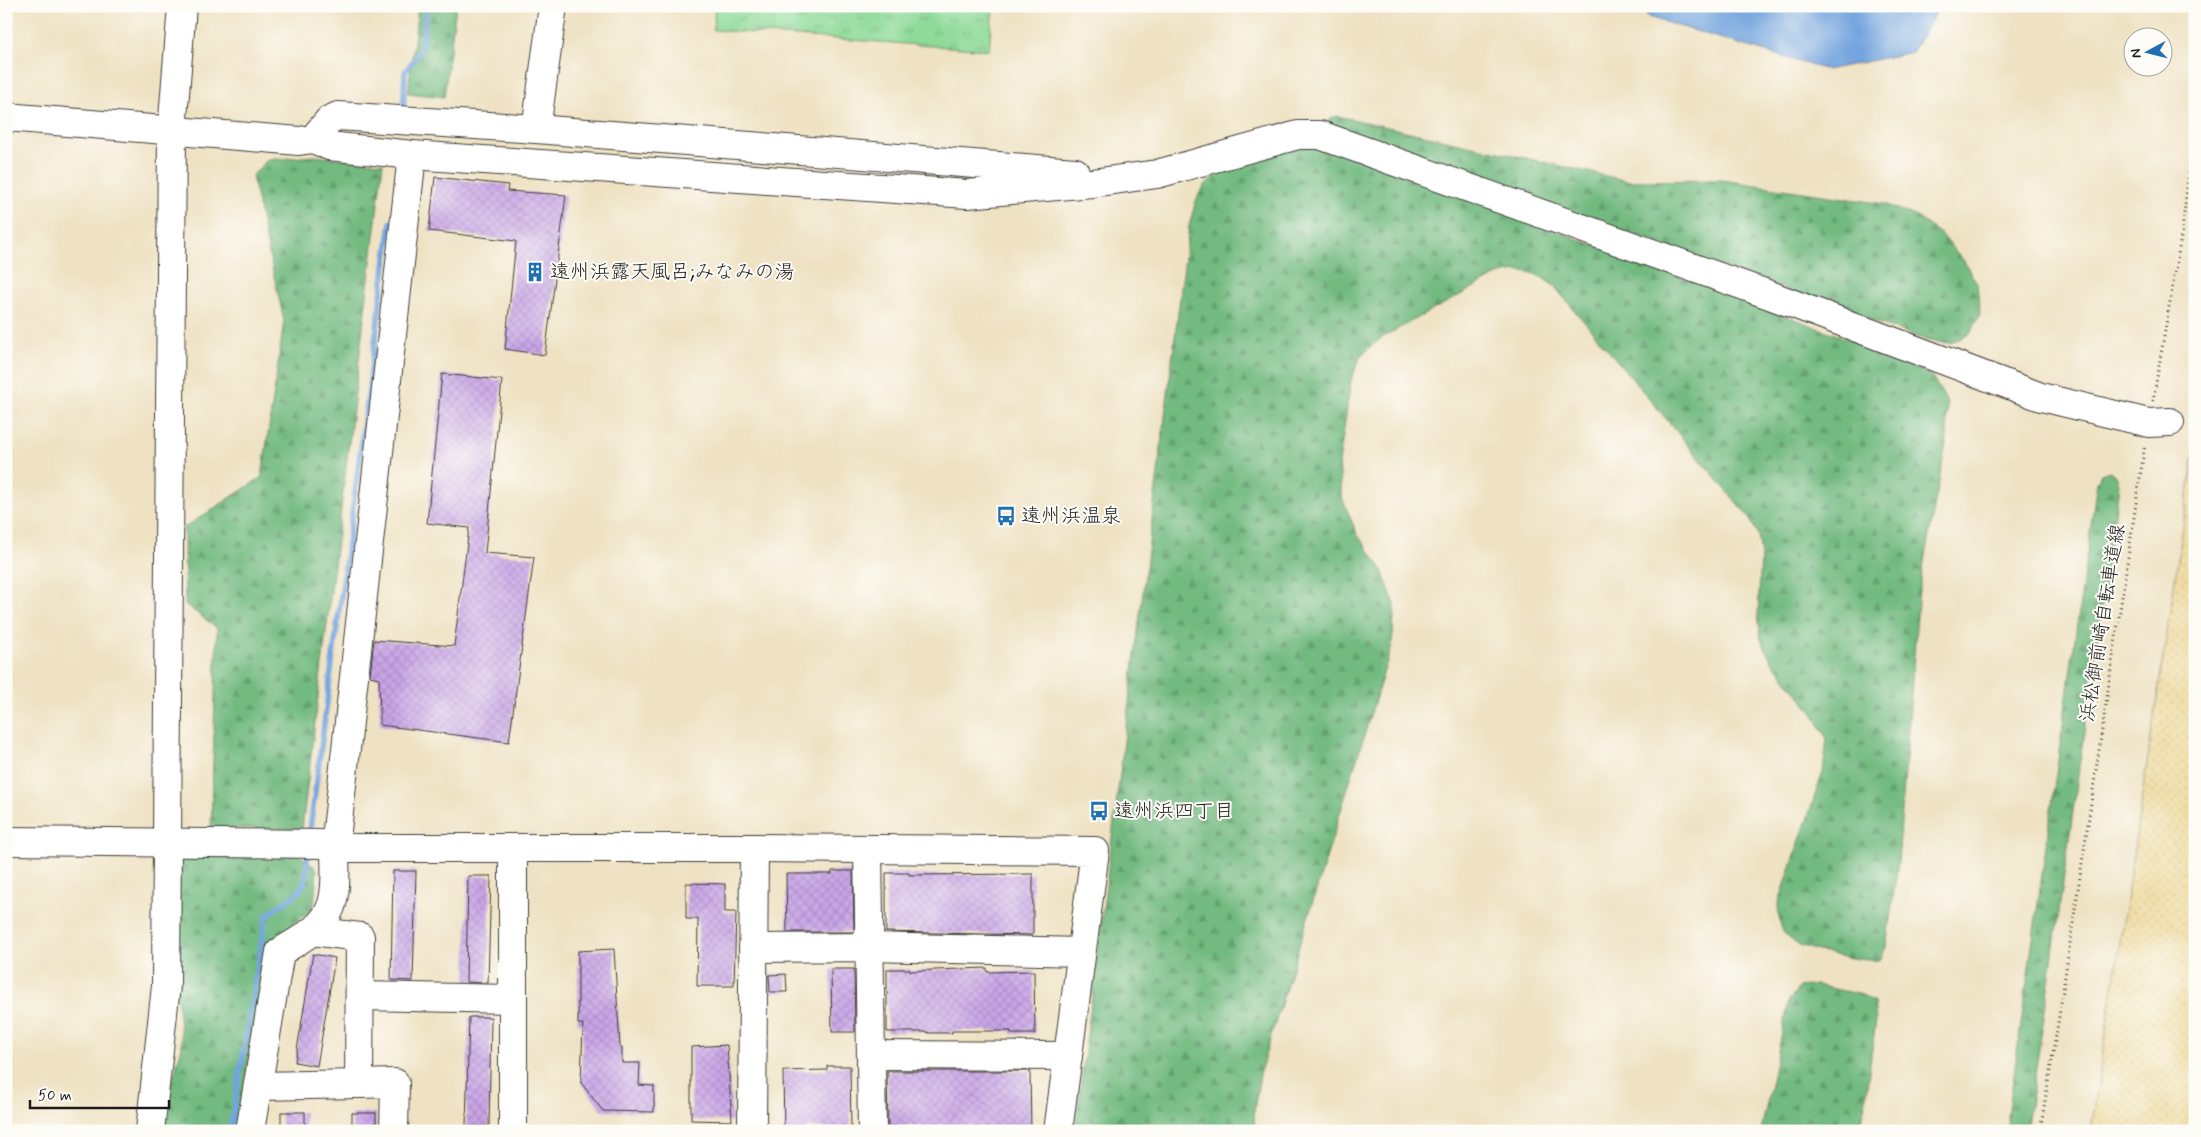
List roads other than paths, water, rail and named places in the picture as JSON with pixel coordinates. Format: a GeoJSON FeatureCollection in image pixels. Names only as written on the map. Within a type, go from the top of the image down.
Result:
{"type":"FeatureCollection","features":[{"type":"Feature","properties":{"kind":"street"},"geometry":{"type":"LineString","coordinates":[[150,1131],[166,986],[172,131],[182,6]]}},
{"type":"Feature","properties":{"kind":"street"},"geometry":{"type":"LineString","coordinates":[[536,129],[554,6]]}},
{"type":"Feature","properties":{"kind":"street"},"geometry":{"type":"LineString","coordinates":[[313,139],[329,120],[338,116],[536,129],[1135,176]]}},
{"type":"Feature","properties":{"kind":"street"},"geometry":{"type":"LineString","coordinates":[[6,117],[300,141],[313,139],[329,146],[412,155],[967,194],[1092,184],[1158,174],[1298,135],[1320,135],[1768,294],[2041,397],[2159,422]]}},
{"type":"Feature","properties":{"kind":"street"},"geometry":{"type":"LineString","coordinates":[[250,1131],[280,952],[312,931],[328,913],[333,893],[336,848],[412,155]]}},
{"type":"Feature","properties":{"kind":"street"},"geometry":{"type":"LineString","coordinates":[[6,841],[326,844],[336,848],[754,848],[1095,852],[1058,1131]]}},
{"type":"Feature","properties":{"kind":"street"},"geometry":{"type":"LineString","coordinates":[[752,1131],[754,848]]}},
{"type":"Feature","properties":{"kind":"street"},"geometry":{"type":"LineString","coordinates":[[513,849],[513,1131]]}},
{"type":"Feature","properties":{"kind":"street"},"geometry":{"type":"LineString","coordinates":[[868,849],[872,1131]]}},
{"type":"Feature","properties":{"kind":"street"},"geometry":{"type":"LineString","coordinates":[[312,931],[360,937],[359,1084]]}},
{"type":"Feature","properties":{"kind":"street"},"geometry":{"type":"LineString","coordinates":[[753,948],[870,947],[1081,952]]}},
{"type":"Feature","properties":{"kind":"street"},"geometry":{"type":"LineString","coordinates":[[360,996],[512,999]]}},
{"type":"Feature","properties":{"kind":"street"},"geometry":{"type":"LineString","coordinates":[[871,1055],[1068,1056]]}},
{"type":"Feature","properties":{"kind":"street"},"geometry":{"type":"LineString","coordinates":[[258,1086],[395,1083],[394,1131]]}},
{"type":"Feature","properties":{"kind":"water"},"geometry":{"type":"Polygon","coordinates":[[[1642,6],[1935,6],[1935,14],[1912,52],[1827,70],[1648,17],[1642,6]]]}},
{"type":"Feature","properties":{"kind":"waterway"},"geometry":{"type":"LineString","coordinates":[[403,113],[405,72],[421,50],[427,6]]}},
{"type":"Feature","properties":{"kind":"waterway"},"geometry":{"type":"LineString","coordinates":[[309,837],[391,222]]}},
{"type":"Feature","properties":{"kind":"waterway"},"geometry":{"type":"LineString","coordinates":[[230,1131],[266,917],[301,889],[306,876],[308,851]]}},
{"type":"Feature","properties":{"kind":"place","name":"遠州浜露天風呂;みなみの湯"},"geometry":{"type":"Point","coordinates":[535,272]}},
{"type":"Feature","properties":{"kind":"place","name":"遠州浜温泉"},"geometry":{"type":"Point","coordinates":[1006,516]}},
{"type":"Feature","properties":{"kind":"place","name":"遠州浜四丁目"},"geometry":{"type":"Point","coordinates":[1099,811]}}]}
